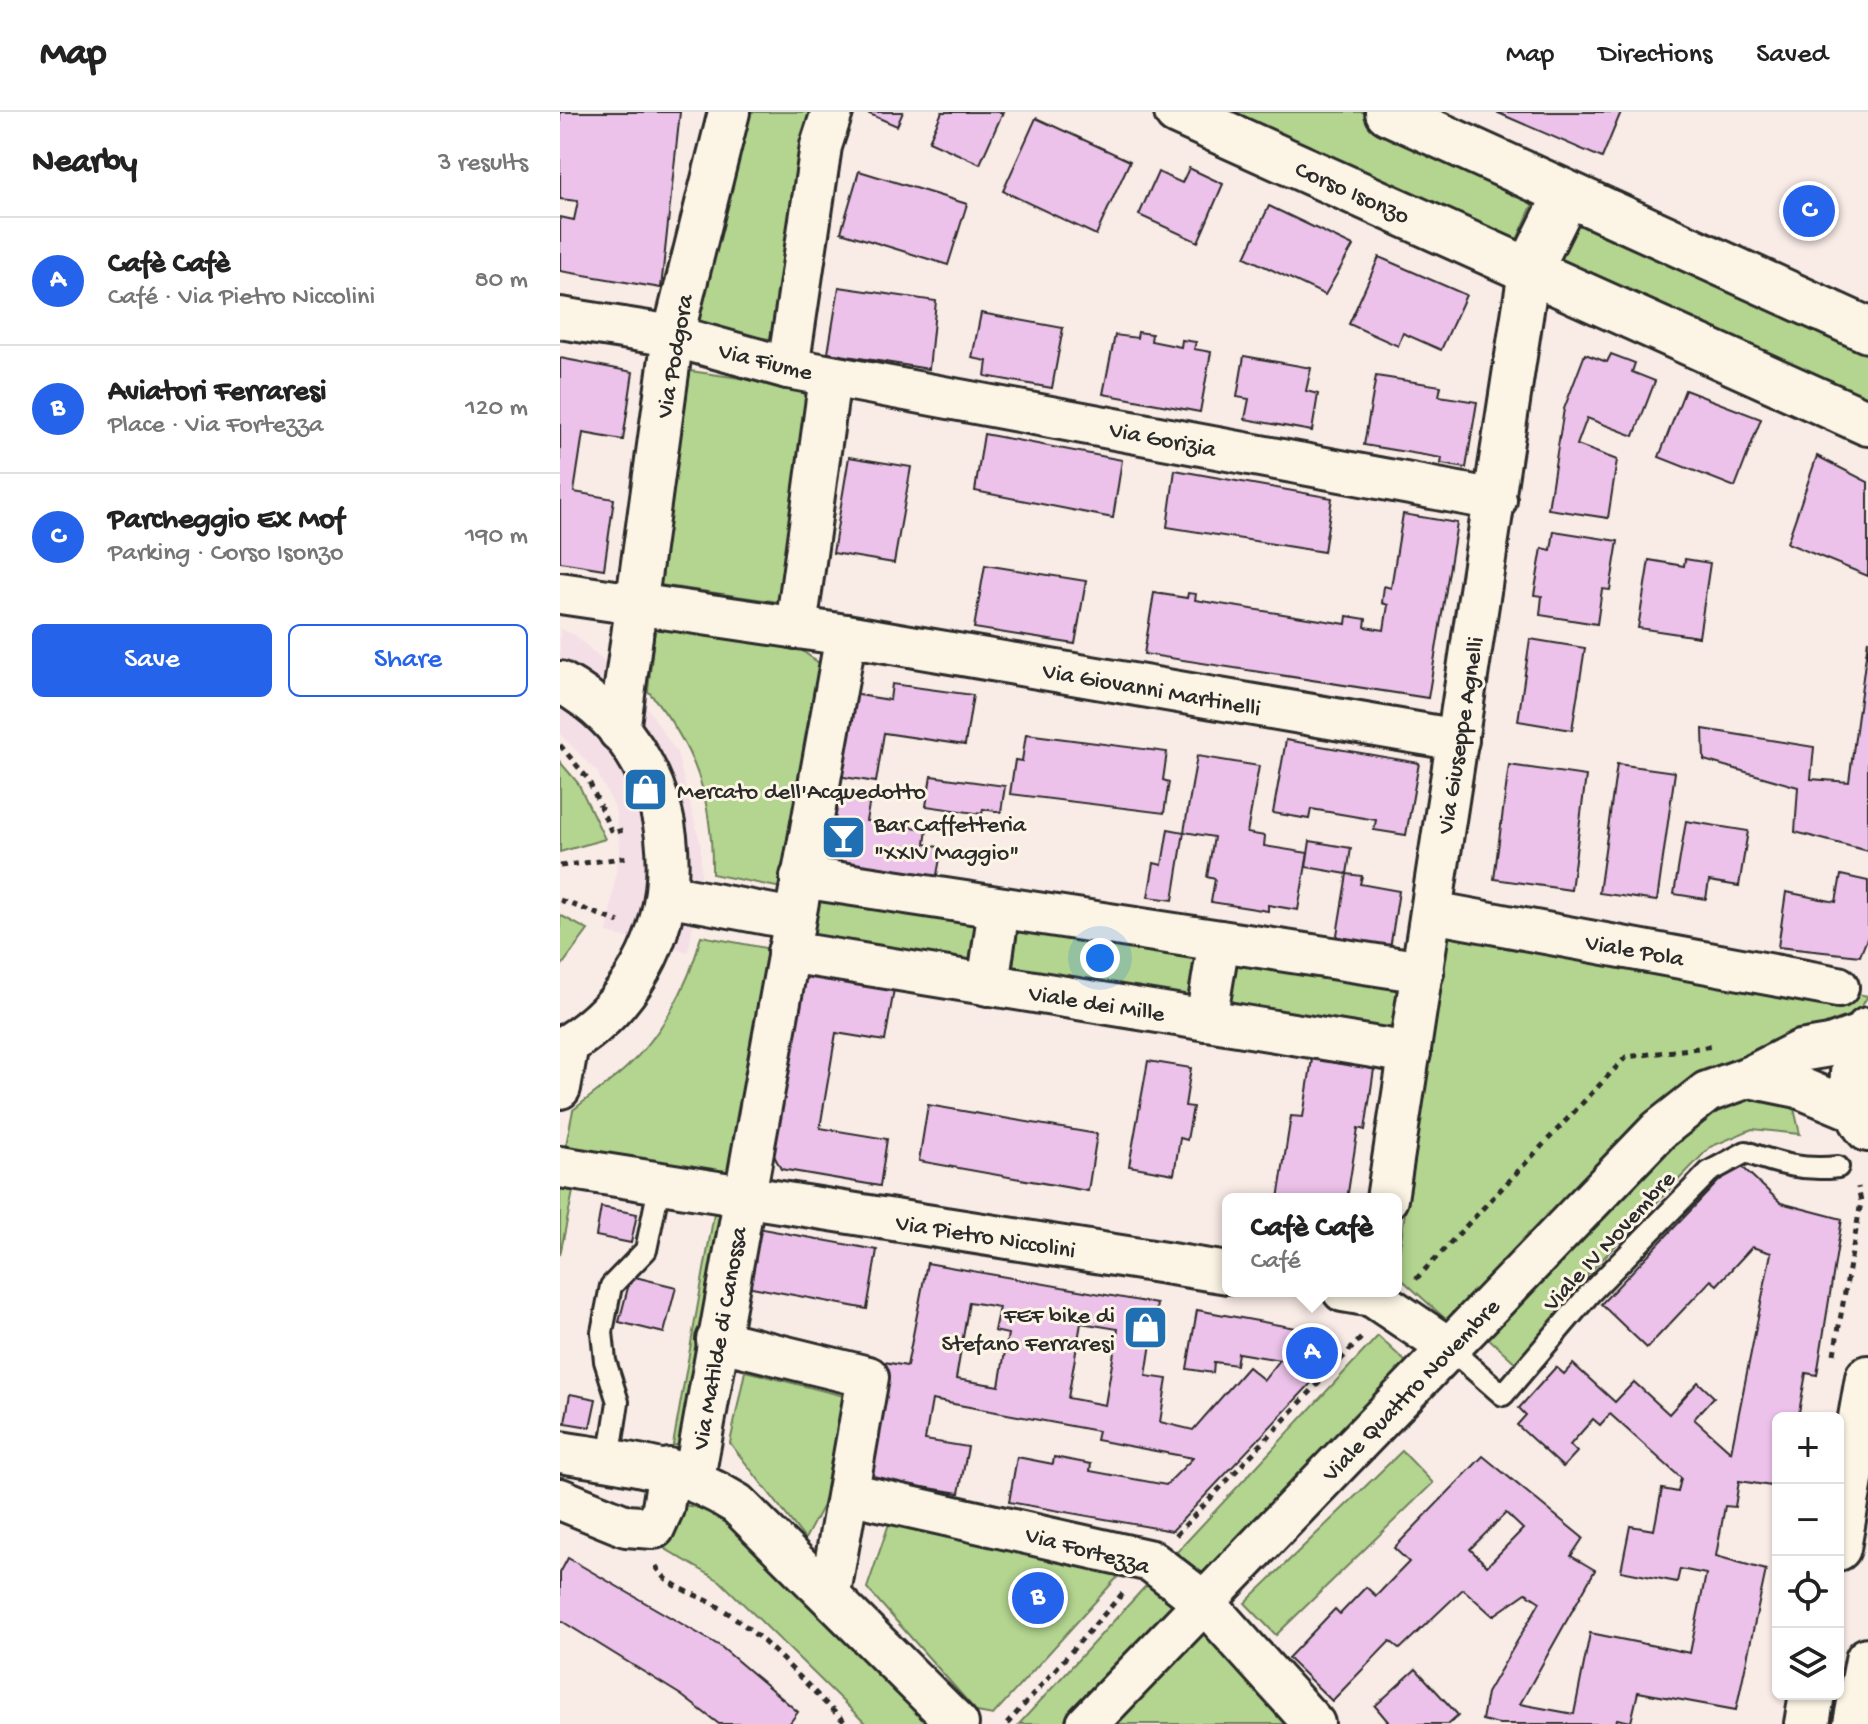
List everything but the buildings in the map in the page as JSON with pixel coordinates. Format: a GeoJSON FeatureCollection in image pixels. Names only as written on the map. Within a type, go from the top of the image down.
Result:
{"type":"FeatureCollection","features":[{"type":"Feature","properties":{"kind":"street","name":"Via Podgora"},"geometry":{"type":"LineString","coordinates":[[619,731],[673,336],[729,112]]}},
{"type":"Feature","properties":{"kind":"street"},"geometry":{"type":"LineString","coordinates":[[788,368],[821,146],[832,112]]}},
{"type":"Feature","properties":{"kind":"street","name":"Corso Isonzo"},"geometry":{"type":"LineString","coordinates":[[1177,112],[1868,423]]}},
{"type":"Feature","properties":{"kind":"street"},"geometry":{"type":"LineString","coordinates":[[1388,112],[1868,330]]}},
{"type":"Feature","properties":{"kind":"street"},"geometry":{"type":"LineString","coordinates":[[1529,271],[1567,194]]}},
{"type":"Feature","properties":{"kind":"street","name":"Via Giuseppe Agnelli"},"geometry":{"type":"LineString","coordinates":[[1388,1193],[1529,271]]}},
{"type":"Feature","properties":{"kind":"street","name":"Via Fiume"},"geometry":{"type":"LineString","coordinates":[[560,318],[673,336],[830,377]]}},
{"type":"Feature","properties":{"kind":"street"},"geometry":{"type":"LineString","coordinates":[[796,628],[830,377]]}},
{"type":"Feature","properties":{"kind":"street","name":"Via Gorizia"},"geometry":{"type":"LineString","coordinates":[[830,377],[1496,500]]}},
{"type":"Feature","properties":{"kind":"street","name":"Via Giovanni Martinelli"},"geometry":{"type":"LineString","coordinates":[[560,593],[846,635],[1458,740]]}},
{"type":"Feature","properties":{"kind":"street","name":"Via Matilde di Canossa"},"geometry":{"type":"LineString","coordinates":[[682,1474],[717,1340],[846,635]]}},
{"type":"Feature","properties":{"kind":"street"},"geometry":{"type":"LineString","coordinates":[[560,682],[596,707],[619,731],[650,779],[665,836],[666,895],[657,936],[643,966],[618,1003],[564,1047],[560,1088]]}},
{"type":"Feature","properties":{"kind":"street"},"geometry":{"type":"LineString","coordinates":[[801,877],[1423,972]]}},
{"type":"Feature","properties":{"kind":"street","name":"Viale dei Mille"},"geometry":{"type":"LineString","coordinates":[[666,895],[791,935],[988,985],[1410,1053]]}},
{"type":"Feature","properties":{"kind":"street"},"geometry":{"type":"LineString","coordinates":[[988,985],[999,908]]}},
{"type":"Feature","properties":{"kind":"street","name":"Viale Pola"},"geometry":{"type":"LineString","coordinates":[[1432,912],[1838,987]]}},
{"type":"Feature","properties":{"kind":"street"},"geometry":{"type":"LineString","coordinates":[[1206,1020],[1219,941]]}},
{"type":"Feature","properties":{"kind":"street"},"geometry":{"type":"LineString","coordinates":[[1863,1121],[1852,1077],[1867,1031]]}},
{"type":"Feature","properties":{"kind":"street","name":"Viale Quattro Novembre"},"geometry":{"type":"LineString","coordinates":[[1087,1724],[1659,1130],[1707,1092],[1749,1077],[1800,1051],[1830,1046],[1867,1031]]}},
{"type":"Feature","properties":{"kind":"street"},"geometry":{"type":"LineString","coordinates":[[1749,1077],[1798,1087],[1863,1121]]}},
{"type":"Feature","properties":{"kind":"street","name":"Via Pietro Niccolini"},"geometry":{"type":"LineString","coordinates":[[560,1167],[1222,1272]]}},
{"type":"Feature","properties":{"kind":"street"},"geometry":{"type":"LineString","coordinates":[[1369,1297],[1449,1348]]}},
{"type":"Feature","properties":{"kind":"street"},"geometry":{"type":"LineString","coordinates":[[717,1340],[868,1377],[830,1593]]}},
{"type":"Feature","properties":{"kind":"street"},"geometry":{"type":"LineString","coordinates":[[1843,1484],[1851,1367]]}},
{"type":"Feature","properties":{"kind":"street"},"geometry":{"type":"LineString","coordinates":[[560,1452],[682,1474],[760,1522],[958,1724]]}},
{"type":"Feature","properties":{"kind":"street"},"geometry":{"type":"LineString","coordinates":[[560,1499],[626,1526],[646,1530],[654,1528],[682,1474]]}},
{"type":"Feature","properties":{"kind":"street","name":"Via Fortezza"},"geometry":{"type":"LineString","coordinates":[[848,1493],[1151,1561],[1204,1602],[1314,1724]]}},
{"type":"Feature","properties":{"kind":"street"},"geometry":{"type":"LineString","coordinates":[[1856,1724],[1868,1660]]}},
{"type":"Feature","properties":{"kind":"street"},"geometry":{"type":"LineString","coordinates":[[1807,1724],[1811,1700]]}},
{"type":"Feature","properties":{"kind":"lane","name":"Viale IV Novembre"},"geometry":{"type":"LineString","coordinates":[[1449,1348],[1503,1395],[1590,1293],[1709,1172],[1746,1152],[1782,1166],[1814,1170],[1838,1167]]}},
{"type":"Feature","properties":{"kind":"lane"},"geometry":{"type":"LineString","coordinates":[[609,1460],[618,1402],[605,1361],[602,1332],[611,1286],[646,1250],[660,1182]]}},
{"type":"Feature","properties":{"kind":"path"},"geometry":{"type":"LineString","coordinates":[[560,745],[588,779],[612,833],[665,836]]}},
{"type":"Feature","properties":{"kind":"path"},"geometry":{"type":"LineString","coordinates":[[560,866],[665,836]]}},
{"type":"Feature","properties":{"kind":"path"},"geometry":{"type":"LineString","coordinates":[[560,900],[657,936]]}},
{"type":"Feature","properties":{"kind":"path"},"geometry":{"type":"LineString","coordinates":[[1851,1367],[1865,1202],[1857,1181]]}},
{"type":"Feature","properties":{"kind":"path"},"geometry":{"type":"LineString","coordinates":[[646,1530],[655,1565],[664,1580],[718,1606],[847,1724]]}},
{"type":"Feature","properties":{"kind":"shaded area","name":"Mercato dell'Acquedotto"},"geometry":{"type":"Polygon","coordinates":[[[560,629],[575,635],[636,691],[677,753],[701,846],[701,882],[688,952],[607,933],[620,846],[615,808],[597,772],[560,734],[560,629]]]}},
{"type":"Feature","properties":{"kind":"green space"},"geometry":{"type":"Polygon","coordinates":[[[729,112],[818,112],[779,340],[693,329],[729,112]]]}},
{"type":"Feature","properties":{"kind":"green space"},"geometry":{"type":"Polygon","coordinates":[[[1230,112],[1365,112],[1539,190],[1516,242],[1230,112]]]}},
{"type":"Feature","properties":{"kind":"green space"},"geometry":{"type":"Polygon","coordinates":[[[1570,216],[1868,350],[1868,409],[1548,265],[1570,216]]]}},
{"type":"Feature","properties":{"kind":"green space"},"geometry":{"type":"Polygon","coordinates":[[[690,371],[809,388],[779,602],[660,585],[690,371]]]}},
{"type":"Feature","properties":{"kind":"green space"},"geometry":{"type":"Polygon","coordinates":[[[656,619],[790,642],[823,666],[782,888],[712,874],[709,822],[698,776],[678,733],[648,691],[656,619]]]}},
{"type":"Feature","properties":{"kind":"green space"},"geometry":{"type":"Polygon","coordinates":[[[560,762],[578,783],[605,839],[560,852],[560,762]]]}},
{"type":"Feature","properties":{"kind":"green space"},"geometry":{"type":"Polygon","coordinates":[[[820,893],[982,920],[974,967],[812,940],[820,893]]]}},
{"type":"Feature","properties":{"kind":"green space"},"geometry":{"type":"Polygon","coordinates":[[[560,915],[588,930],[560,968],[560,915]]]}},
{"type":"Feature","properties":{"kind":"green space"},"geometry":{"type":"Polygon","coordinates":[[[1448,918],[1868,996],[1845,1031],[1691,1078],[1646,1114],[1451,1324],[1402,1279],[1402,1233],[1448,918]]]}},
{"type":"Feature","properties":{"kind":"green space"},"geometry":{"type":"Polygon","coordinates":[[[1018,928],[1204,954],[1197,999],[1012,973],[1018,928]]]}},
{"type":"Feature","properties":{"kind":"green space"},"geometry":{"type":"Polygon","coordinates":[[[701,936],[771,949],[727,1178],[565,1150],[573,1110],[633,1062],[659,1030],[689,975],[701,936]]]}},
{"type":"Feature","properties":{"kind":"green space"},"geometry":{"type":"Polygon","coordinates":[[[1237,957],[1408,988],[1400,1033],[1229,1001],[1237,957]]]}},
{"type":"Feature","properties":{"kind":"green space"},"geometry":{"type":"Polygon","coordinates":[[[1741,1094],[1792,1100],[1800,1134],[1752,1129],[1710,1147],[1566,1297],[1563,1308],[1519,1366],[1487,1337],[1689,1127],[1741,1094]]]}},
{"type":"Feature","properties":{"kind":"green space"},"geometry":{"type":"Polygon","coordinates":[[[560,1181],[575,1182],[560,1255],[560,1181]]]}},
{"type":"Feature","properties":{"kind":"green space"},"geometry":{"type":"Polygon","coordinates":[[[715,1208],[736,1210],[691,1448],[673,1445],[715,1208]]]}},
{"type":"Feature","properties":{"kind":"green space"},"geometry":{"type":"Polygon","coordinates":[[[1378,1336],[1407,1363],[1204,1581],[1175,1554],[1378,1336]]]}},
{"type":"Feature","properties":{"kind":"green space"},"geometry":{"type":"Polygon","coordinates":[[[745,1371],[848,1397],[830,1492],[805,1539],[730,1443],[745,1371]]]}},
{"type":"Feature","properties":{"kind":"green space"},"geometry":{"type":"Polygon","coordinates":[[[1402,1451],[1433,1483],[1276,1635],[1245,1603],[1402,1451]]]}},
{"type":"Feature","properties":{"kind":"green space"},"geometry":{"type":"Polygon","coordinates":[[[672,1502],[711,1511],[758,1539],[937,1724],[866,1724],[720,1581],[657,1544],[672,1502]]]}},
{"type":"Feature","properties":{"kind":"green space"},"geometry":{"type":"Polygon","coordinates":[[[891,1518],[1123,1571],[993,1715],[977,1712],[867,1588],[891,1518]]]}},
{"type":"Feature","properties":{"kind":"green space"},"geometry":{"type":"Polygon","coordinates":[[[1154,1577],[1179,1600],[1066,1724],[1019,1724],[1154,1577]]]}},
{"type":"Feature","properties":{"kind":"green space"},"geometry":{"type":"Polygon","coordinates":[[[1211,1627],[1297,1724],[1114,1724],[1211,1627]]]}},
{"type":"Feature","properties":{"kind":"place","name":"Parcheggio Ex Mof"},"geometry":{"type":"Point","coordinates":[1809,211]}},
{"type":"Feature","properties":{"kind":"place","name":"Mercato dell'Acquedotto"},"geometry":{"type":"Point","coordinates":[646,790]}},
{"type":"Feature","properties":{"kind":"place","name":"Bar Caffetteria \"XXIV Maggio\""},"geometry":{"type":"Point","coordinates":[843,837]}},
{"type":"Feature","properties":{"kind":"place","name":"FEF bike di Stefano Ferraresi"},"geometry":{"type":"Point","coordinates":[1146,1328]}},
{"type":"Feature","properties":{"kind":"place","name":"Cafè Cafè"},"geometry":{"type":"Point","coordinates":[1312,1353]}},
{"type":"Feature","properties":{"kind":"place","name":"Aviatori Ferraresi"},"geometry":{"type":"Point","coordinates":[1038,1598]}}]}
